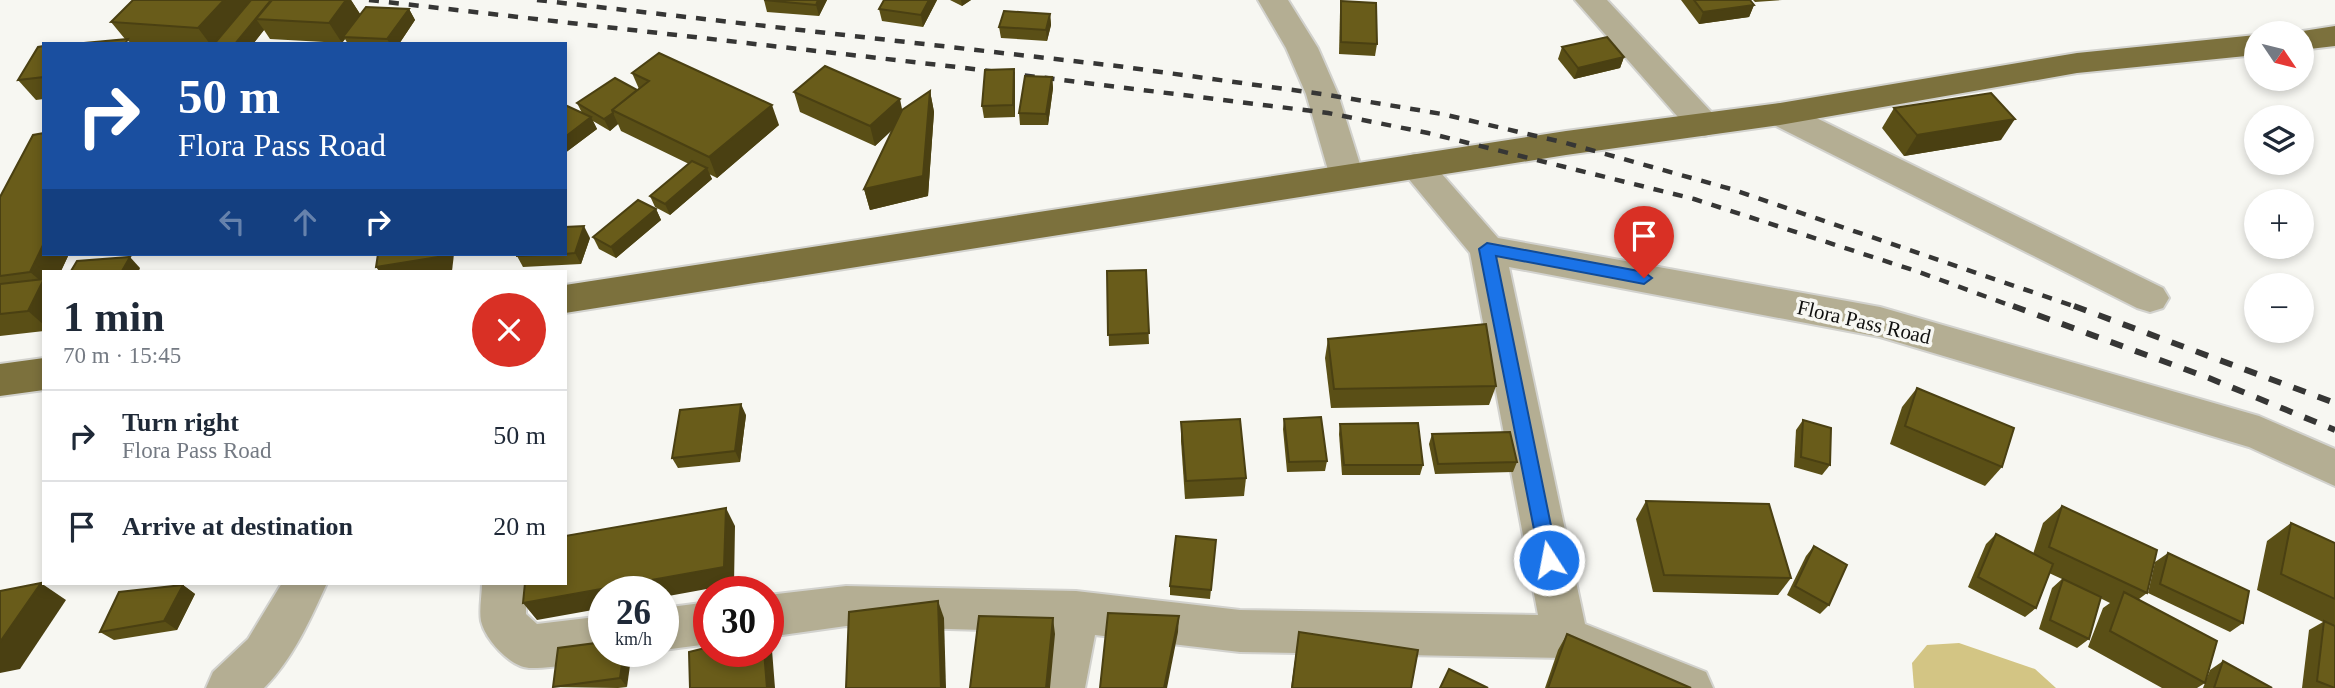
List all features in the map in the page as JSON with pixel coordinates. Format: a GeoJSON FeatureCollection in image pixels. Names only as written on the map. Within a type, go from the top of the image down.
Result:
{"type":"FeatureCollection","features":[{"type":"Feature","properties":{"kind":"main road"},"geometry":{"type":"LineString","coordinates":[[2314,38],[2335,36]]}},
{"type":"Feature","properties":{"kind":"main road"},"geometry":{"type":"LineString","coordinates":[[567,299],[1415,166],[1780,114],[2077,64],[2244,46]]}},
{"type":"Feature","properties":{"kind":"main road"},"geometry":{"type":"LineString","coordinates":[[0,380],[42,374]]}},
{"type":"Feature","properties":{"kind":"street"},"geometry":{"type":"LineString","coordinates":[[1273,0],[1301,48],[1322,94],[1347,177]]}},
{"type":"Feature","properties":{"kind":"street"},"geometry":{"type":"LineString","coordinates":[[1590,0],[1704,125]]}},
{"type":"Feature","properties":{"kind":"street"},"geometry":{"type":"LineString","coordinates":[[1780,114],[2150,298]]}},
{"type":"Feature","properties":{"kind":"street"},"geometry":{"type":"LineString","coordinates":[[1415,166],[1487,249],[1565,637]]}},
{"type":"Feature","properties":{"kind":"street","name":"Flora Pass Road"},"geometry":{"type":"LineString","coordinates":[[1487,249],[1880,322],[2259,433],[2335,468]]}},
{"type":"Feature","properties":{"kind":"street"},"geometry":{"type":"LineString","coordinates":[[229,688],[241,680],[274,643],[304,585]]}},
{"type":"Feature","properties":{"kind":"street"},"geometry":{"type":"LineString","coordinates":[[504,585],[504,622],[528,647],[588,639]]}},
{"type":"Feature","properties":{"kind":"street"},"geometry":{"type":"LineString","coordinates":[[784,614],[846,606],[1076,612],[1240,631],[1565,637],[1690,688]]}},
{"type":"Feature","properties":{"kind":"street"},"geometry":{"type":"LineString","coordinates":[[1062,688],[1076,612]]}},
{"type":"Feature","properties":{"kind":"shaded area"},"geometry":{"type":"Polygon","coordinates":[[[1959,643],[2035,669],[2056,688],[1914,688],[1912,663],[1927,645],[1959,643]]]}},
{"type":"Feature","properties":{"kind":"building"},"geometry":{"type":"Polygon","coordinates":[[[133,0],[224,0],[198,28],[111,22],[133,0]]]}},
{"type":"Feature","properties":{"kind":"building"},"geometry":{"type":"Polygon","coordinates":[[[251,0],[271,0],[237,42],[216,42],[251,0]]]}},
{"type":"Feature","properties":{"kind":"building"},"geometry":{"type":"Polygon","coordinates":[[[272,0],[346,0],[329,23],[256,19],[272,0]]]}},
{"type":"Feature","properties":{"kind":"building"},"geometry":{"type":"Polygon","coordinates":[[[764,0],[818,0],[816,5],[764,0]]]}},
{"type":"Feature","properties":{"kind":"building"},"geometry":{"type":"Polygon","coordinates":[[[884,0],[929,0],[921,15],[879,9],[884,0]]]}},
{"type":"Feature","properties":{"kind":"building"},"geometry":{"type":"Polygon","coordinates":[[[1694,0],[1750,0],[1754,5],[1703,12],[1694,0]]]}},
{"type":"Feature","properties":{"kind":"building"},"geometry":{"type":"Polygon","coordinates":[[[1341,1],[1376,3],[1377,44],[1341,42],[1341,1]]]}},
{"type":"Feature","properties":{"kind":"building"},"geometry":{"type":"Polygon","coordinates":[[[366,7],[409,9],[387,39],[343,37],[366,7]]]}},
{"type":"Feature","properties":{"kind":"building"},"geometry":{"type":"Polygon","coordinates":[[[1004,11],[1050,14],[1046,30],[999,27],[1004,11]]]}},
{"type":"Feature","properties":{"kind":"building"},"geometry":{"type":"Polygon","coordinates":[[[1607,37],[1624,57],[1578,68],[1562,47],[1607,37]]]}},
{"type":"Feature","properties":{"kind":"building"},"geometry":{"type":"Polygon","coordinates":[[[128,39],[126,42],[95,42],[128,39]]]}},
{"type":"Feature","properties":{"kind":"building"},"geometry":{"type":"Polygon","coordinates":[[[42,46],[42,77],[18,80],[38,47],[42,46]]]}},
{"type":"Feature","properties":{"kind":"building"},"geometry":{"type":"Polygon","coordinates":[[[659,53],[772,105],[709,157],[612,110],[649,81],[632,73],[659,53]]]}},
{"type":"Feature","properties":{"kind":"building"},"geometry":{"type":"Polygon","coordinates":[[[825,66],[900,99],[870,126],[794,92],[825,66]]]}},
{"type":"Feature","properties":{"kind":"building"},"geometry":{"type":"Polygon","coordinates":[[[1014,69],[1013,105],[982,106],[985,70],[1014,69]]]}},
{"type":"Feature","properties":{"kind":"building"},"geometry":{"type":"Polygon","coordinates":[[[1025,76],[1052,77],[1046,114],[1019,113],[1025,76]]]}},
{"type":"Feature","properties":{"kind":"building"},"geometry":{"type":"Polygon","coordinates":[[[615,78],[637,90],[604,119],[577,103],[615,78]]]}},
{"type":"Feature","properties":{"kind":"building"},"geometry":{"type":"Polygon","coordinates":[[[930,91],[923,176],[864,189],[902,110],[930,91]]]}},
{"type":"Feature","properties":{"kind":"building"},"geometry":{"type":"Polygon","coordinates":[[[1991,93],[2015,119],[1917,135],[1894,108],[1991,93]]]}},
{"type":"Feature","properties":{"kind":"building"},"geometry":{"type":"Polygon","coordinates":[[[567,106],[591,117],[567,135],[567,106]]]}},
{"type":"Feature","properties":{"kind":"building"},"geometry":{"type":"Polygon","coordinates":[[[42,133],[42,247],[30,272],[0,276],[0,197],[33,135],[42,133]]]}},
{"type":"Feature","properties":{"kind":"building"},"geometry":{"type":"Polygon","coordinates":[[[692,161],[707,168],[665,204],[650,196],[692,161]]]}},
{"type":"Feature","properties":{"kind":"building"},"geometry":{"type":"Polygon","coordinates":[[[638,200],[656,209],[611,247],[593,237],[638,200]]]}},
{"type":"Feature","properties":{"kind":"building"},"geometry":{"type":"Polygon","coordinates":[[[584,226],[575,253],[567,254],[567,227],[584,226]]]}},
{"type":"Feature","properties":{"kind":"building"},"geometry":{"type":"Polygon","coordinates":[[[378,256],[438,256],[438,257],[376,267],[378,256]]]}},
{"type":"Feature","properties":{"kind":"building"},"geometry":{"type":"Polygon","coordinates":[[[130,257],[123,270],[72,270],[77,261],[130,257]]]}},
{"type":"Feature","properties":{"kind":"building"},"geometry":{"type":"Polygon","coordinates":[[[1146,270],[1149,333],[1108,335],[1107,271],[1146,270]]]}},
{"type":"Feature","properties":{"kind":"building"},"geometry":{"type":"Polygon","coordinates":[[[42,279],[28,311],[0,314],[0,284],[42,279]]]}},
{"type":"Feature","properties":{"kind":"building"},"geometry":{"type":"Polygon","coordinates":[[[1486,324],[1496,386],[1334,389],[1328,339],[1486,324]]]}},
{"type":"Feature","properties":{"kind":"building"},"geometry":{"type":"Polygon","coordinates":[[[1917,388],[2014,428],[2002,467],[1905,426],[1917,388]]]}},
{"type":"Feature","properties":{"kind":"building"},"geometry":{"type":"Polygon","coordinates":[[[741,404],[735,451],[672,458],[680,410],[741,404]]]}},
{"type":"Feature","properties":{"kind":"building"},"geometry":{"type":"Polygon","coordinates":[[[1321,417],[1327,461],[1289,462],[1284,419],[1321,417]]]}},
{"type":"Feature","properties":{"kind":"building"},"geometry":{"type":"Polygon","coordinates":[[[1240,419],[1246,478],[1186,481],[1181,422],[1240,419]]]}},
{"type":"Feature","properties":{"kind":"building"},"geometry":{"type":"Polygon","coordinates":[[[1803,420],[1831,428],[1830,465],[1801,457],[1803,420]]]}},
{"type":"Feature","properties":{"kind":"building"},"geometry":{"type":"Polygon","coordinates":[[[1418,423],[1423,465],[1344,465],[1340,424],[1418,423]]]}},
{"type":"Feature","properties":{"kind":"building"},"geometry":{"type":"Polygon","coordinates":[[[1510,432],[1517,462],[1438,464],[1432,434],[1510,432]]]}},
{"type":"Feature","properties":{"kind":"building"},"geometry":{"type":"Polygon","coordinates":[[[1646,501],[1769,504],[1791,578],[1664,575],[1646,501]]]}},
{"type":"Feature","properties":{"kind":"building"},"geometry":{"type":"Polygon","coordinates":[[[2062,506],[2157,550],[2147,593],[2049,547],[2062,506]]]}},
{"type":"Feature","properties":{"kind":"building"},"geometry":{"type":"Polygon","coordinates":[[[726,508],[724,567],[674,576],[588,576],[588,591],[523,603],[525,585],[567,585],[567,536],[726,508]]]}},
{"type":"Feature","properties":{"kind":"building"},"geometry":{"type":"Polygon","coordinates":[[[2291,523],[2335,543],[2335,599],[2281,574],[2291,523]]]}},
{"type":"Feature","properties":{"kind":"building"},"geometry":{"type":"Polygon","coordinates":[[[1996,534],[2053,564],[2036,608],[1978,577],[1996,534]]]}},
{"type":"Feature","properties":{"kind":"building"},"geometry":{"type":"Polygon","coordinates":[[[1176,536],[1216,540],[1211,590],[1170,586],[1176,536]]]}},
{"type":"Feature","properties":{"kind":"building"},"geometry":{"type":"Polygon","coordinates":[[[1814,546],[1847,565],[1829,605],[1795,586],[1814,546]]]}},
{"type":"Feature","properties":{"kind":"building"},"geometry":{"type":"Polygon","coordinates":[[[2168,553],[2249,591],[2243,623],[2160,584],[2168,553]]]}},
{"type":"Feature","properties":{"kind":"building"},"geometry":{"type":"Polygon","coordinates":[[[2063,579],[2101,597],[2089,639],[2050,620],[2063,579]]]}},
{"type":"Feature","properties":{"kind":"building"},"geometry":{"type":"Polygon","coordinates":[[[41,583],[0,642],[0,591],[41,583]]]}},
{"type":"Feature","properties":{"kind":"building"},"geometry":{"type":"Polygon","coordinates":[[[183,585],[164,621],[100,632],[119,592],[183,585]]]}},
{"type":"Feature","properties":{"kind":"building"},"geometry":{"type":"Polygon","coordinates":[[[2124,592],[2217,641],[2205,683],[2110,631],[2124,592]]]}},
{"type":"Feature","properties":{"kind":"building"},"geometry":{"type":"Polygon","coordinates":[[[938,601],[941,688],[846,688],[849,612],[938,601]]]}},
{"type":"Feature","properties":{"kind":"building"},"geometry":{"type":"Polygon","coordinates":[[[1108,613],[1179,616],[1164,688],[1100,688],[1108,613]]]}},
{"type":"Feature","properties":{"kind":"building"},"geometry":{"type":"Polygon","coordinates":[[[979,616],[1053,618],[1046,688],[970,688],[979,616]]]}},
{"type":"Feature","properties":{"kind":"building"},"geometry":{"type":"Polygon","coordinates":[[[2324,621],[2335,626],[2335,688],[2317,681],[2324,621]]]}},
{"type":"Feature","properties":{"kind":"building"},"geometry":{"type":"Polygon","coordinates":[[[1299,632],[1418,650],[1411,688],[1292,688],[1299,632]]]}},
{"type":"Feature","properties":{"kind":"building"},"geometry":{"type":"Polygon","coordinates":[[[1567,634],[1691,688],[1548,688],[1567,634]]]}},
{"type":"Feature","properties":{"kind":"building"},"geometry":{"type":"Polygon","coordinates":[[[588,644],[588,667],[622,667],[620,678],[553,687],[558,648],[588,644]]]}},
{"type":"Feature","properties":{"kind":"building"},"geometry":{"type":"Polygon","coordinates":[[[693,651],[693,667],[765,667],[767,688],[690,688],[689,652],[693,651]]]}},
{"type":"Feature","properties":{"kind":"building"},"geometry":{"type":"Polygon","coordinates":[[[2223,661],[2272,688],[2214,688],[2223,661]]]}},
{"type":"Feature","properties":{"kind":"building"},"geometry":{"type":"Polygon","coordinates":[[[1449,669],[1488,688],[1440,688],[1449,669]]]}},
{"type":"Feature","properties":{"kind":"railway"},"geometry":{"type":"LineString","coordinates":[[369,0],[957,67],[1328,113],[1428,133],[1694,199],[1919,272],[2017,308]]}},
{"type":"Feature","properties":{"kind":"railway"},"geometry":{"type":"LineString","coordinates":[[537,0],[1117,66],[1322,94],[1442,114],[1566,143],[1731,189],[2079,308]]}},
{"type":"Feature","properties":{"kind":"railway"},"geometry":{"type":"LineString","coordinates":[[2013,306],[2209,378],[2335,430]]}},
{"type":"Feature","properties":{"kind":"railway"},"geometry":{"type":"LineString","coordinates":[[2074,306],[2335,403]]}},
{"type":"Feature","properties":{"kind":"route"},"geometry":{"type":"LineString","coordinates":[[1549,560],[1487,249],[1644,278]]}}]}
